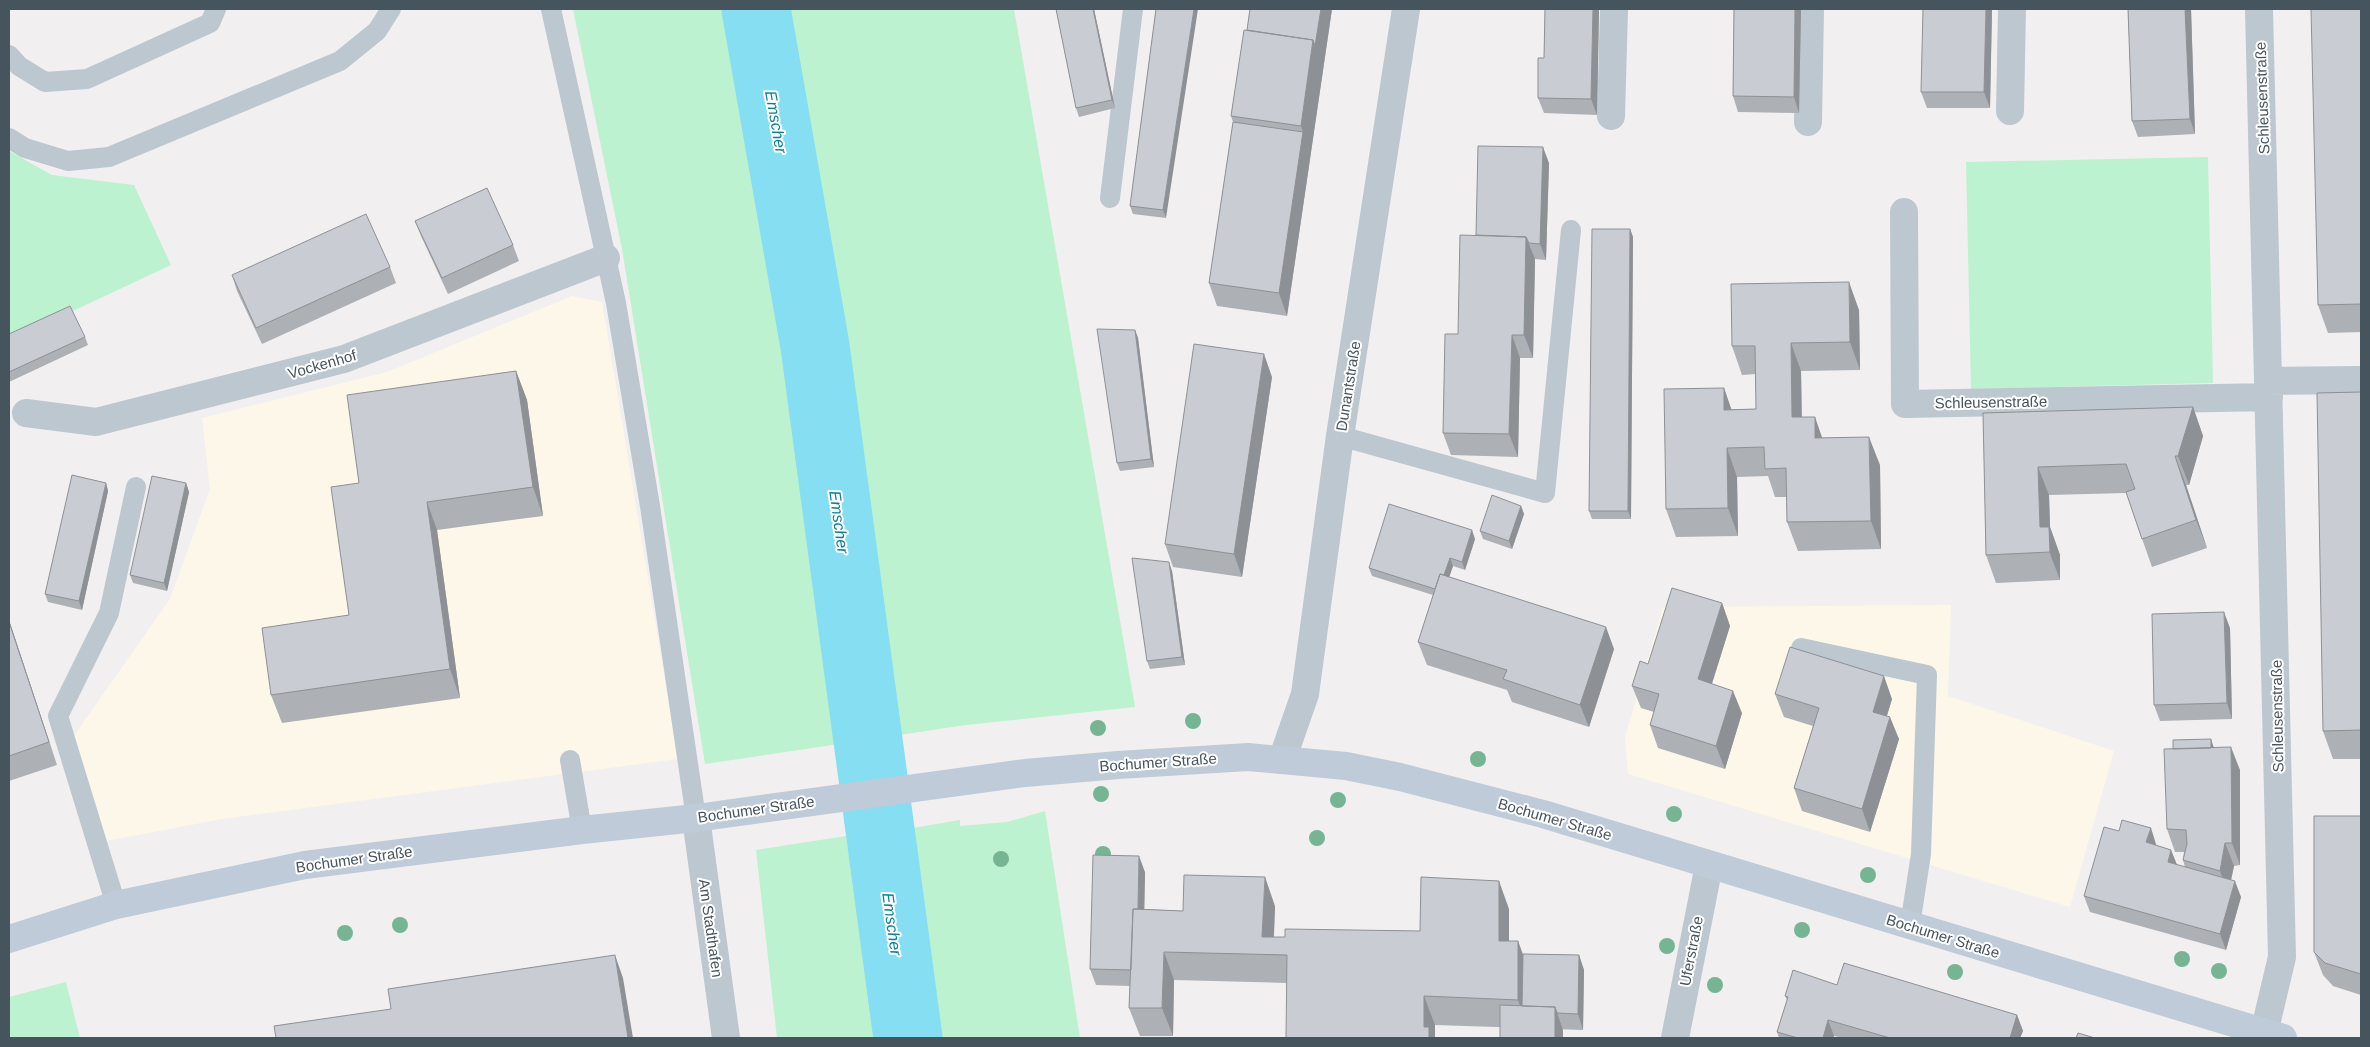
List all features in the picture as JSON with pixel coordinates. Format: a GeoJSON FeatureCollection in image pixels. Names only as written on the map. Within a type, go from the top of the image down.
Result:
{"type":"FeatureCollection","features":[{"type":"Feature","properties":{"kind":"main road","name":"Bochumer Straße"},"geometry":{"type":"LineString","coordinates":[[9,939],[116,905],[305,865],[582,830],[696,818],[1025,773],[1194,759],[1248,757],[1346,766],[1400,776],[1543,814],[2274,1035]]}},
{"type":"Feature","properties":{"kind":"street","name":"Dunantstraße"},"geometry":{"type":"LineString","coordinates":[[1282,760],[1305,694],[1340,436],[1406,9]]}},
{"type":"Feature","properties":{"kind":"street"},"geometry":{"type":"LineString","coordinates":[[1611,116],[1614,9]]}},
{"type":"Feature","properties":{"kind":"street"},"geometry":{"type":"LineString","coordinates":[[1808,122],[1810,9]]}},
{"type":"Feature","properties":{"kind":"street"},"geometry":{"type":"LineString","coordinates":[[2010,111],[2012,9]]}},
{"type":"Feature","properties":{"kind":"street","name":"Schleusenstraße"},"geometry":{"type":"LineString","coordinates":[[2259,9],[2282,957],[2274,1035]]}},
{"type":"Feature","properties":{"kind":"street","name":"Schleusenstraße"},"geometry":{"type":"LineString","coordinates":[[1904,212],[1905,404],[2269,389]]}},
{"type":"Feature","properties":{"kind":"street","name":"Vockenhof"},"geometry":{"type":"LineString","coordinates":[[26,413],[96,422],[344,359],[606,258]]}},
{"type":"Feature","properties":{"kind":"street"},"geometry":{"type":"LineString","coordinates":[[2269,389],[2361,380]]}},
{"type":"Feature","properties":{"kind":"street","name":"Am Stadthafen"},"geometry":{"type":"LineString","coordinates":[[696,818],[726,1038]]}},
{"type":"Feature","properties":{"kind":"street","name":"Uferstraße"},"geometry":{"type":"LineString","coordinates":[[1675,1038],[1709,865]]}},
{"type":"Feature","properties":{"kind":"lane"},"geometry":{"type":"LineString","coordinates":[[9,56],[19,66],[45,82],[87,79],[210,23],[216,9]]}},
{"type":"Feature","properties":{"kind":"lane"},"geometry":{"type":"LineString","coordinates":[[9,138],[25,148],[68,161],[109,157],[340,60],[376,31],[391,9]]}},
{"type":"Feature","properties":{"kind":"lane"},"geometry":{"type":"LineString","coordinates":[[551,9],[616,303],[650,506],[696,818]]}},
{"type":"Feature","properties":{"kind":"lane"},"geometry":{"type":"LineString","coordinates":[[1110,198],[1133,9]]}},
{"type":"Feature","properties":{"kind":"lane"},"geometry":{"type":"LineString","coordinates":[[1340,436],[1545,493],[1571,230]]}},
{"type":"Feature","properties":{"kind":"lane"},"geometry":{"type":"LineString","coordinates":[[116,905],[58,716],[109,613],[136,487]]}},
{"type":"Feature","properties":{"kind":"lane"},"geometry":{"type":"LineString","coordinates":[[1801,648],[1928,675],[1921,854],[1910,925]]}},
{"type":"Feature","properties":{"kind":"lane"},"geometry":{"type":"LineString","coordinates":[[570,760],[582,830]]}},
{"type":"Feature","properties":{"kind":"shaded area"},"geometry":{"type":"Polygon","coordinates":[[[572,296],[602,302],[678,759],[222,819],[106,841],[73,737],[170,599],[210,489],[202,418],[387,372],[572,296]]]}},
{"type":"Feature","properties":{"kind":"shaded area"},"geometry":{"type":"Polygon","coordinates":[[[1951,605],[1948,696],[2114,751],[2070,907],[1628,774],[1625,737],[1663,607],[1951,605]]]}},
{"type":"Feature","properties":{"kind":"green space"},"geometry":{"type":"Polygon","coordinates":[[[573,9],[1014,9],[1135,707],[966,725],[705,764],[622,249],[573,9]]]}},
{"type":"Feature","properties":{"kind":"green space"},"geometry":{"type":"Polygon","coordinates":[[[9,151],[52,175],[134,185],[171,265],[9,341],[9,151]]]}},
{"type":"Feature","properties":{"kind":"green space"},"geometry":{"type":"Polygon","coordinates":[[[2208,157],[2213,383],[1971,389],[1966,162],[2208,157]]]}},
{"type":"Feature","properties":{"kind":"green space"},"geometry":{"type":"Polygon","coordinates":[[[1045,811],[1080,1038],[941,1038],[913,828],[960,820],[960,826],[1007,822],[1045,811]]]}},
{"type":"Feature","properties":{"kind":"green space"},"geometry":{"type":"Polygon","coordinates":[[[846,836],[876,1038],[777,1038],[756,850],[846,836]]]}},
{"type":"Feature","properties":{"kind":"green space"},"geometry":{"type":"Polygon","coordinates":[[[66,982],[80,1038],[9,1038],[9,997],[66,982]]]}},
{"type":"Feature","properties":{"kind":"building"},"geometry":{"type":"Polygon","coordinates":[[[1056,9],[1093,9],[1112,100],[1076,108],[1056,9]]]}},
{"type":"Feature","properties":{"kind":"building"},"geometry":{"type":"Polygon","coordinates":[[[1156,9],[1194,9],[1163,210],[1130,206],[1156,9]]]}},
{"type":"Feature","properties":{"kind":"building"},"geometry":{"type":"Polygon","coordinates":[[[1250,9],[1321,9],[1315,46],[1313,40],[1247,30],[1250,9]]]}},
{"type":"Feature","properties":{"kind":"building"},"geometry":{"type":"Polygon","coordinates":[[[1545,9],[1593,9],[1591,99],[1538,98],[1538,58],[1544,58],[1545,9]]]}},
{"type":"Feature","properties":{"kind":"building"},"geometry":{"type":"Polygon","coordinates":[[[1734,9],[1795,9],[1794,97],[1733,96],[1734,9]]]}},
{"type":"Feature","properties":{"kind":"building"},"geometry":{"type":"Polygon","coordinates":[[[1923,9],[1986,9],[1984,92],[1921,92],[1923,9]]]}},
{"type":"Feature","properties":{"kind":"building"},"geometry":{"type":"Polygon","coordinates":[[[2128,9],[2185,9],[2190,119],[2132,121],[2128,9]]]}},
{"type":"Feature","properties":{"kind":"building"},"geometry":{"type":"Polygon","coordinates":[[[2311,9],[2361,9],[2361,304],[2318,305],[2311,9]]]}},
{"type":"Feature","properties":{"kind":"building"},"geometry":{"type":"Polygon","coordinates":[[[1244,30],[1313,40],[1301,126],[1231,116],[1244,30]]]}},
{"type":"Feature","properties":{"kind":"building"},"geometry":{"type":"Polygon","coordinates":[[[1233,122],[1303,132],[1279,293],[1209,283],[1233,122]]]}},
{"type":"Feature","properties":{"kind":"building"},"geometry":{"type":"Polygon","coordinates":[[[1478,146],[1543,147],[1540,244],[1529,243],[1526,237],[1476,235],[1478,146]]]}},
{"type":"Feature","properties":{"kind":"building"},"geometry":{"type":"Polygon","coordinates":[[[487,188],[513,245],[442,278],[415,221],[487,188]]]}},
{"type":"Feature","properties":{"kind":"building"},"geometry":{"type":"Polygon","coordinates":[[[366,214],[390,267],[256,328],[232,275],[366,214]]]}},
{"type":"Feature","properties":{"kind":"building"},"geometry":{"type":"Polygon","coordinates":[[[1592,229],[1630,229],[1628,511],[1589,511],[1592,229]]]}},
{"type":"Feature","properties":{"kind":"building"},"geometry":{"type":"Polygon","coordinates":[[[1460,235],[1526,237],[1524,335],[1512,335],[1509,434],[1443,433],[1445,334],[1458,334],[1460,235]]]}},
{"type":"Feature","properties":{"kind":"building"},"geometry":{"type":"Polygon","coordinates":[[[1849,282],[1850,342],[1791,343],[1792,417],[1815,417],[1815,438],[1869,437],[1871,521],[1787,522],[1786,468],[1765,469],[1764,447],[1727,448],[1728,508],[1666,509],[1664,389],[1724,388],[1724,410],[1756,409],[1755,346],[1732,346],[1731,284],[1849,282]]]}},
{"type":"Feature","properties":{"kind":"building"},"geometry":{"type":"Polygon","coordinates":[[[70,306],[85,337],[9,372],[9,334],[70,306]]]}},
{"type":"Feature","properties":{"kind":"building"},"geometry":{"type":"Polygon","coordinates":[[[1097,329],[1135,330],[1151,459],[1117,463],[1097,329]]]}},
{"type":"Feature","properties":{"kind":"building"},"geometry":{"type":"Polygon","coordinates":[[[1194,344],[1264,354],[1234,554],[1165,544],[1194,344]]]}},
{"type":"Feature","properties":{"kind":"building"},"geometry":{"type":"Polygon","coordinates":[[[516,371],[533,487],[427,502],[450,669],[271,695],[262,628],[349,615],[331,487],[359,483],[347,395],[516,371]]]}},
{"type":"Feature","properties":{"kind":"building"},"geometry":{"type":"Polygon","coordinates":[[[2361,392],[2361,730],[2323,731],[2317,393],[2361,392]]]}},
{"type":"Feature","properties":{"kind":"building"},"geometry":{"type":"Polygon","coordinates":[[[2193,407],[2178,456],[2175,456],[2196,520],[2142,539],[2126,492],[2135,489],[2126,464],[2038,467],[2040,527],[2049,527],[2050,552],[1986,555],[1983,413],[2193,407]]]}},
{"type":"Feature","properties":{"kind":"building"},"geometry":{"type":"Polygon","coordinates":[[[72,475],[106,483],[79,601],[45,594],[72,475]]]}},
{"type":"Feature","properties":{"kind":"building"},"geometry":{"type":"Polygon","coordinates":[[[152,476],[186,483],[164,583],[130,575],[152,476]]]}},
{"type":"Feature","properties":{"kind":"building"},"geometry":{"type":"Polygon","coordinates":[[[1492,495],[1521,506],[1509,541],[1480,531],[1492,495]]]}},
{"type":"Feature","properties":{"kind":"building"},"geometry":{"type":"Polygon","coordinates":[[[1389,504],[1472,530],[1462,562],[1450,558],[1444,575],[1440,574],[1435,589],[1369,568],[1389,504]]]}},
{"type":"Feature","properties":{"kind":"building"},"geometry":{"type":"Polygon","coordinates":[[[1132,558],[1169,562],[1182,657],[1147,661],[1132,558]]]}},
{"type":"Feature","properties":{"kind":"building"},"geometry":{"type":"Polygon","coordinates":[[[1440,574],[1606,627],[1580,705],[1503,679],[1507,670],[1418,642],[1440,574]]]}},
{"type":"Feature","properties":{"kind":"building"},"geometry":{"type":"Polygon","coordinates":[[[1672,588],[1722,603],[1698,679],[1733,691],[1716,746],[1650,725],[1659,694],[1632,686],[1640,661],[1648,664],[1672,588]]]}},
{"type":"Feature","properties":{"kind":"building"},"geometry":{"type":"Polygon","coordinates":[[[2224,612],[2227,703],[2154,705],[2152,614],[2224,612]]]}},
{"type":"Feature","properties":{"kind":"building"},"geometry":{"type":"Polygon","coordinates":[[[9,622],[49,742],[9,756],[9,622]]]}},
{"type":"Feature","properties":{"kind":"building"},"geometry":{"type":"Polygon","coordinates":[[[1790,647],[1884,676],[1873,712],[1890,717],[1862,809],[1794,788],[1819,708],[1775,694],[1790,647]]]}},
{"type":"Feature","properties":{"kind":"building"},"geometry":{"type":"Polygon","coordinates":[[[2211,739],[2211,748],[2173,749],[2173,740],[2211,739]]]}},
{"type":"Feature","properties":{"kind":"building"},"geometry":{"type":"Polygon","coordinates":[[[2231,747],[2232,843],[2225,843],[2220,871],[2183,860],[2187,844],[2186,830],[2167,829],[2164,749],[2231,747]]]}},
{"type":"Feature","properties":{"kind":"building"},"geometry":{"type":"Polygon","coordinates":[[[2314,816],[2361,816],[2361,974],[2325,963],[2314,952],[2314,816]]]}},
{"type":"Feature","properties":{"kind":"building"},"geometry":{"type":"Polygon","coordinates":[[[2122,820],[2151,828],[2146,842],[2171,850],[2168,862],[2235,881],[2220,934],[2084,896],[2104,827],[2119,831],[2122,820]]]}},
{"type":"Feature","properties":{"kind":"building"},"geometry":{"type":"Polygon","coordinates":[[[1093,855],[1139,856],[1138,909],[1133,909],[1131,970],[1090,969],[1093,855]]]}},
{"type":"Feature","properties":{"kind":"building"},"geometry":{"type":"Polygon","coordinates":[[[1184,875],[1265,877],[1262,937],[1285,937],[1285,929],[1420,931],[1421,877],[1499,881],[1499,941],[1518,941],[1518,1000],[1424,996],[1424,1027],[1429,1027],[1429,1038],[1286,1038],[1287,955],[1164,952],[1162,1008],[1129,1008],[1133,909],[1183,911],[1184,875]]]}},
{"type":"Feature","properties":{"kind":"building"},"geometry":{"type":"Polygon","coordinates":[[[1523,954],[1579,955],[1578,1014],[1557,1013],[1555,1007],[1522,1006],[1523,954]]]}},
{"type":"Feature","properties":{"kind":"building"},"geometry":{"type":"Polygon","coordinates":[[[615,955],[628,1038],[276,1038],[274,1026],[391,1009],[388,989],[615,955]]]}},
{"type":"Feature","properties":{"kind":"building"},"geometry":{"type":"Polygon","coordinates":[[[1844,963],[2017,1015],[2010,1038],[1890,1038],[1828,1020],[1823,1038],[1798,1038],[1777,1032],[1788,997],[1785,996],[1793,970],[1837,985],[1844,963]]]}},
{"type":"Feature","properties":{"kind":"building"},"geometry":{"type":"Polygon","coordinates":[[[1500,1005],[1555,1007],[1555,1038],[1500,1038],[1500,1005]]]}},
{"type":"Feature","properties":{"kind":"building"},"geometry":{"type":"Polygon","coordinates":[[[2078,1033],[2095,1038],[2076,1038],[2078,1033]]]}},
{"type":"Feature","properties":{"kind":"waterway","name":"Emscher"},"geometry":{"type":"LineString","coordinates":[[756,9],[815,346],[908,1038]]}}]}
